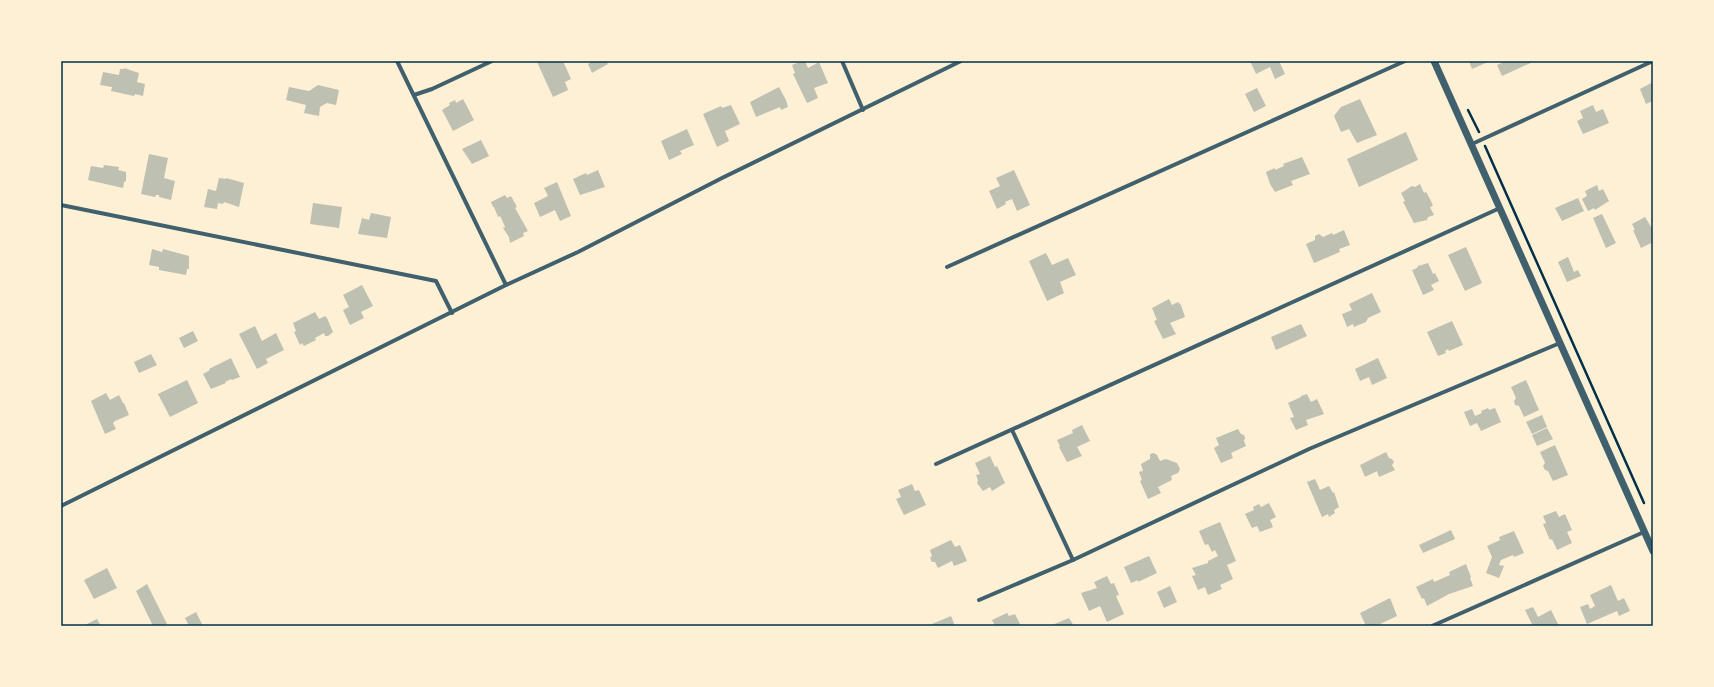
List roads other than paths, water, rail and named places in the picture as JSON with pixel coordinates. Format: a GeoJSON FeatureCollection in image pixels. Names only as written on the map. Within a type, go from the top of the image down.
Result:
{"type":"FeatureCollection","features":[{"type":"Feature","properties":{"kind":"street"},"geometry":{"type":"LineString","coordinates":[[397,61],[506,284]]}},
{"type":"Feature","properties":{"kind":"street"},"geometry":{"type":"LineString","coordinates":[[414,95],[432,89],[492,61]]}},
{"type":"Feature","properties":{"kind":"street"},"geometry":{"type":"LineString","coordinates":[[842,61],[863,110]]}},
{"type":"Feature","properties":{"kind":"street"},"geometry":{"type":"LineString","coordinates":[[61,506],[452,313],[506,284],[578,252],[722,178],[961,61]]}},
{"type":"Feature","properties":{"kind":"street"},"geometry":{"type":"LineString","coordinates":[[947,267],[1405,61]]}},
{"type":"Feature","properties":{"kind":"street"},"geometry":{"type":"LineString","coordinates":[[1434,61],[1653,551]]}},
{"type":"Feature","properties":{"kind":"street"},"geometry":{"type":"LineString","coordinates":[[1472,144],[1653,61]]}},
{"type":"Feature","properties":{"kind":"street"},"geometry":{"type":"LineString","coordinates":[[61,205],[436,280],[452,313]]}},
{"type":"Feature","properties":{"kind":"street"},"geometry":{"type":"LineString","coordinates":[[936,464],[1500,208]]}},
{"type":"Feature","properties":{"kind":"street"},"geometry":{"type":"LineString","coordinates":[[979,600],[1073,560],[1309,449],[1561,343]]}},
{"type":"Feature","properties":{"kind":"street"},"geometry":{"type":"LineString","coordinates":[[1012,430],[1073,560]]}},
{"type":"Feature","properties":{"kind":"street"},"geometry":{"type":"LineString","coordinates":[[1432,626],[1644,532]]}}]}
